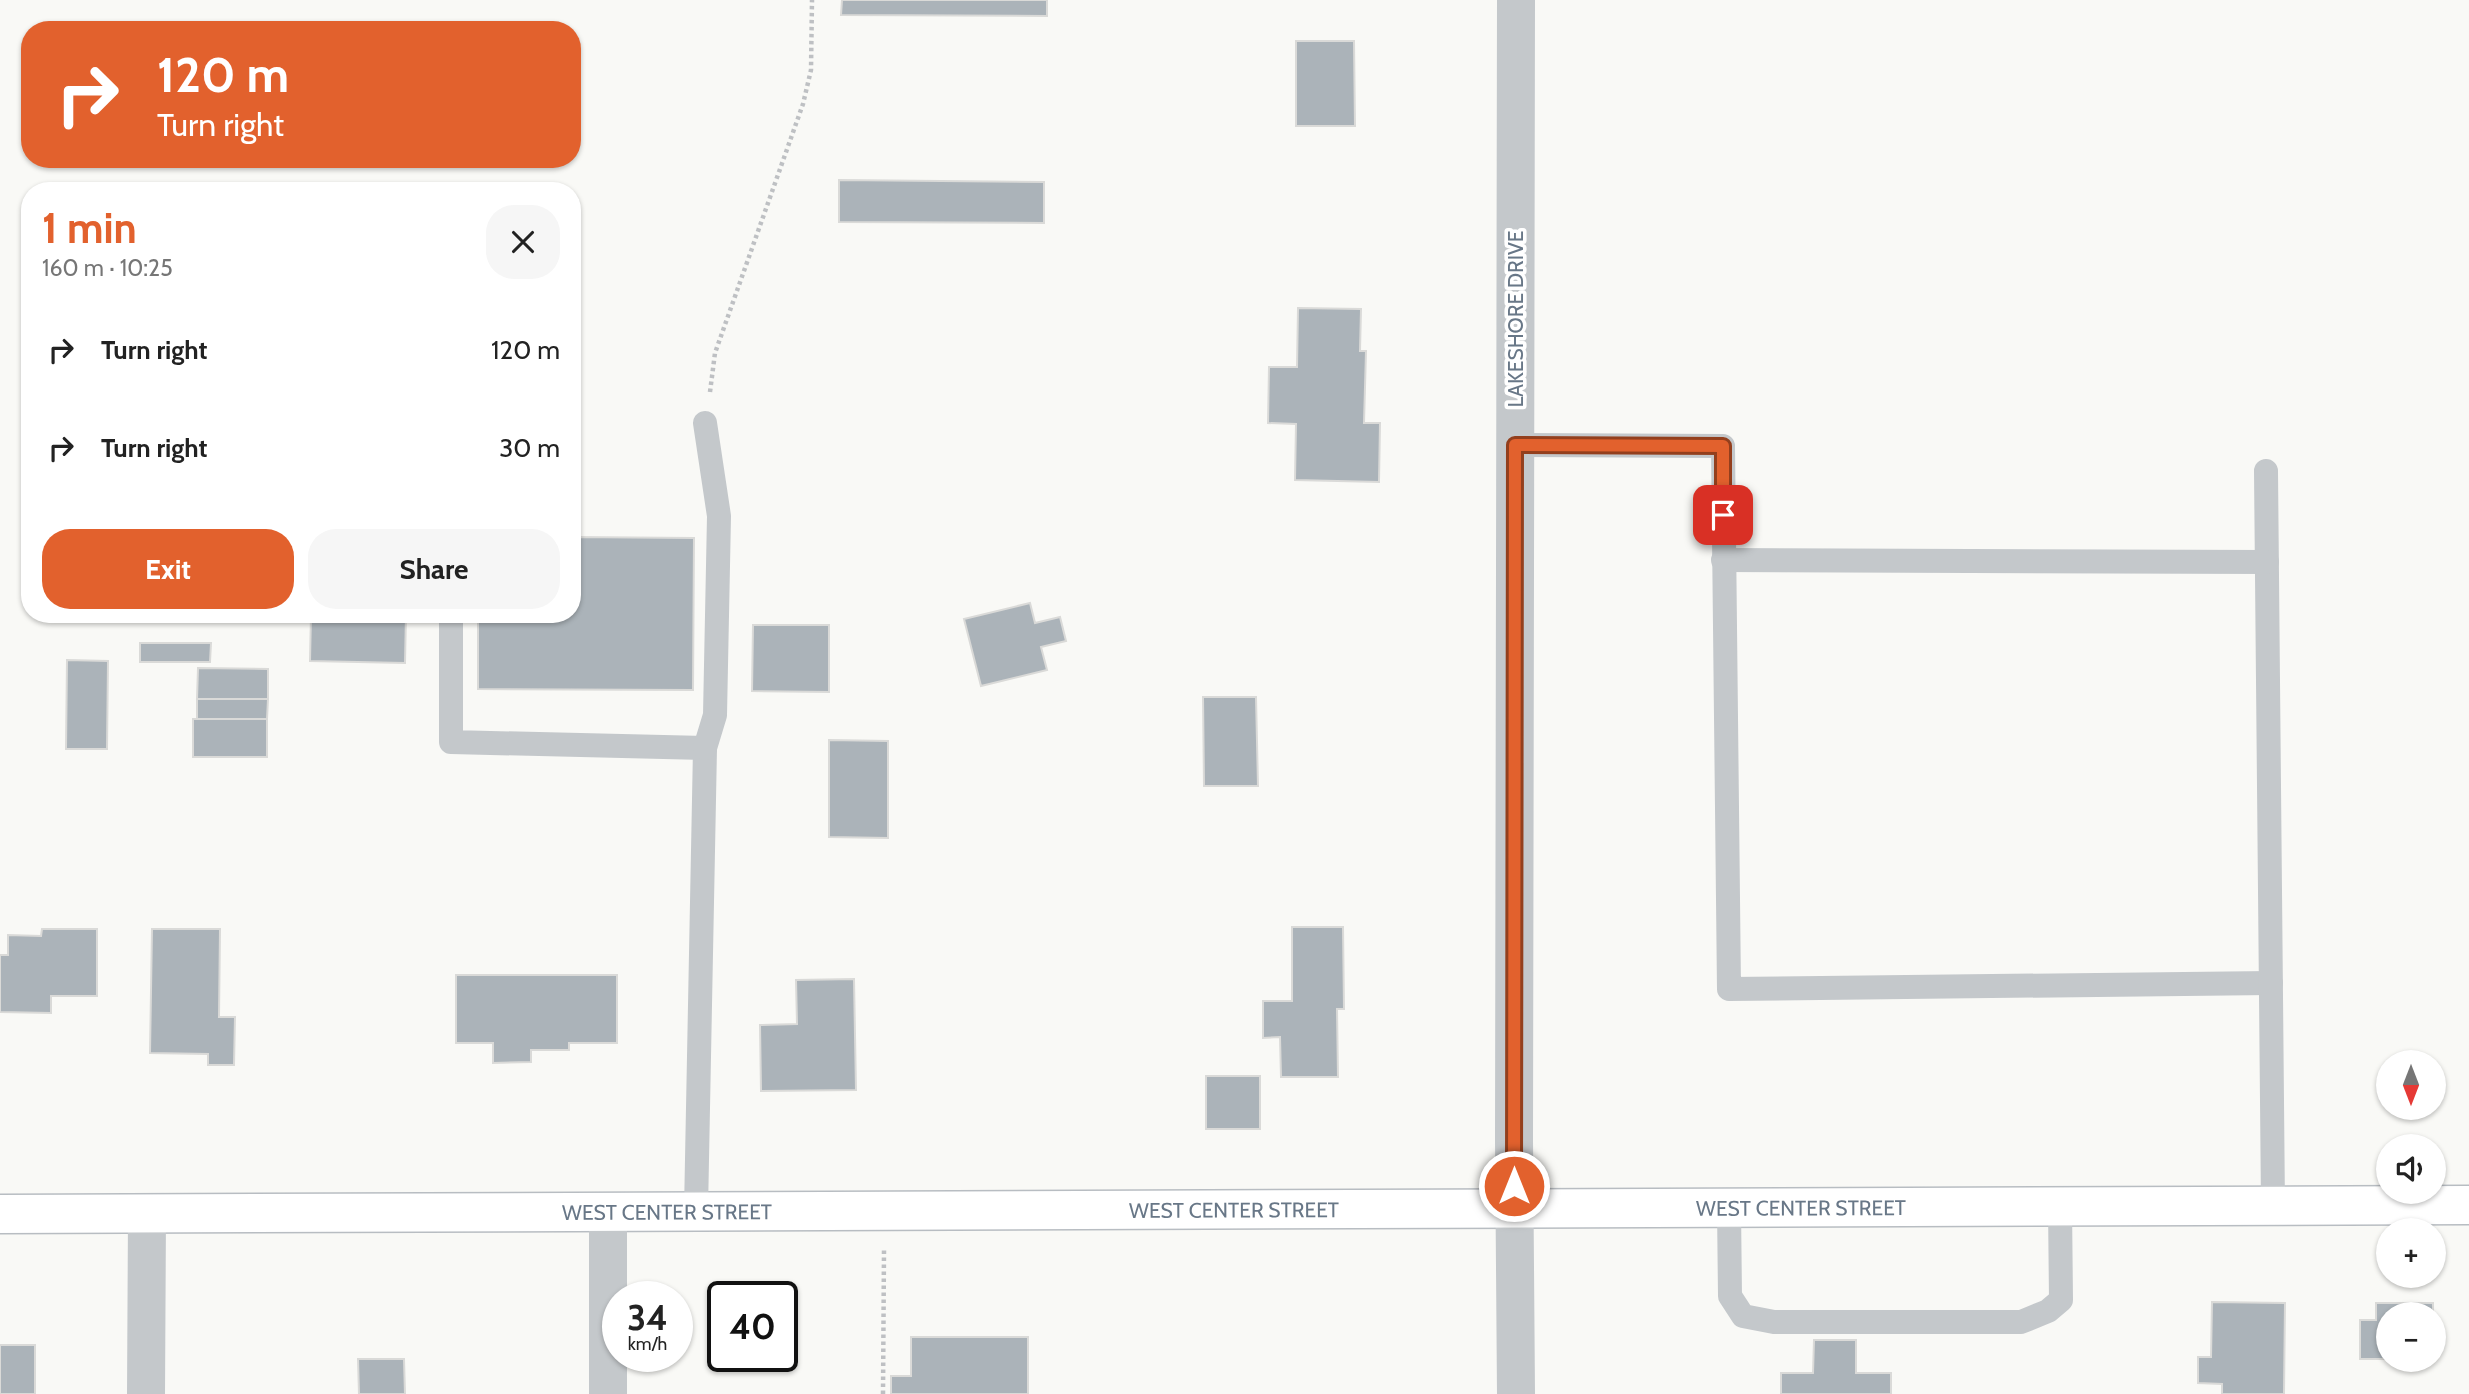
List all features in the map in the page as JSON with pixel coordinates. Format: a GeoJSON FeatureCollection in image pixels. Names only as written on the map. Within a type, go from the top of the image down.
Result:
{"type":"FeatureCollection","features":[{"type":"Feature","properties":{"kind":"main road","name":"WEST CENTER STREET"},"geometry":{"type":"LineString","coordinates":[[0,1214],[2469,1205]]}},
{"type":"Feature","properties":{"kind":"street","name":"LAKESHORE DRIVE"},"geometry":{"type":"LineString","coordinates":[[1516,0],[1516,1394]]}},
{"type":"Feature","properties":{"kind":"street"},"geometry":{"type":"LineString","coordinates":[[608,1212],[608,1394]]}},
{"type":"Feature","properties":{"kind":"street"},"geometry":{"type":"LineString","coordinates":[[146,1394],[147,1213]]}},
{"type":"Feature","properties":{"kind":"lane"},"geometry":{"type":"LineString","coordinates":[[696,1212],[705,748],[715,715],[719,516],[705,424]]}},
{"type":"Feature","properties":{"kind":"lane"},"geometry":{"type":"LineString","coordinates":[[1515,445],[1723,446],[1729,989],[2271,984]]}},
{"type":"Feature","properties":{"kind":"lane"},"geometry":{"type":"LineString","coordinates":[[2266,471],[2273,1206]]}},
{"type":"Feature","properties":{"kind":"lane"},"geometry":{"type":"LineString","coordinates":[[1723,560],[2267,562]]}},
{"type":"Feature","properties":{"kind":"lane"},"geometry":{"type":"LineString","coordinates":[[451,623],[451,743],[705,748]]}},
{"type":"Feature","properties":{"kind":"lane"},"geometry":{"type":"LineString","coordinates":[[1729,1208],[1730,1296],[1743,1316],[1774,1322],[2021,1322],[2048,1311],[2061,1300],[2060,1206]]}},
{"type":"Feature","properties":{"kind":"path"},"geometry":{"type":"LineString","coordinates":[[705,424],[715,353],[803,104],[811,70],[812,0]]}},
{"type":"Feature","properties":{"kind":"path"},"geometry":{"type":"LineString","coordinates":[[883,1394],[884,1211]]}},
{"type":"Feature","properties":{"kind":"building"},"geometry":{"type":"Polygon","coordinates":[[[842,0],[1047,0],[1047,16],[841,15],[842,0]]]}},
{"type":"Feature","properties":{"kind":"building"},"geometry":{"type":"Polygon","coordinates":[[[1296,41],[1354,41],[1355,126],[1296,126],[1296,41]]]}},
{"type":"Feature","properties":{"kind":"building"},"geometry":{"type":"Polygon","coordinates":[[[839,180],[1044,182],[1044,223],[839,222],[839,180]]]}},
{"type":"Feature","properties":{"kind":"building"},"geometry":{"type":"Polygon","coordinates":[[[1298,308],[1361,309],[1360,351],[1366,351],[1364,423],[1380,423],[1379,482],[1295,480],[1296,424],[1268,423],[1269,367],[1297,367],[1298,308]]]}},
{"type":"Feature","properties":{"kind":"building"},"geometry":{"type":"Polygon","coordinates":[[[581,537],[694,538],[693,690],[478,689],[478,623],[581,623],[581,537]]]}},
{"type":"Feature","properties":{"kind":"building"},"geometry":{"type":"Polygon","coordinates":[[[1030,603],[1035,623],[1060,617],[1066,641],[1041,647],[1047,670],[981,686],[964,619],[1030,603]]]}},
{"type":"Feature","properties":{"kind":"building"},"geometry":{"type":"Polygon","coordinates":[[[311,623],[406,623],[405,663],[310,661],[311,623]]]}},
{"type":"Feature","properties":{"kind":"building"},"geometry":{"type":"Polygon","coordinates":[[[753,625],[829,625],[829,692],[752,691],[753,625]]]}},
{"type":"Feature","properties":{"kind":"building"},"geometry":{"type":"Polygon","coordinates":[[[140,643],[211,643],[210,662],[140,662],[140,643]]]}},
{"type":"Feature","properties":{"kind":"building"},"geometry":{"type":"Polygon","coordinates":[[[67,660],[108,661],[107,749],[66,749],[67,660]]]}},
{"type":"Feature","properties":{"kind":"building"},"geometry":{"type":"Polygon","coordinates":[[[198,668],[268,669],[268,699],[197,699],[198,668]]]}},
{"type":"Feature","properties":{"kind":"building"},"geometry":{"type":"Polygon","coordinates":[[[1203,697],[1256,697],[1258,786],[1204,786],[1203,697]]]}},
{"type":"Feature","properties":{"kind":"building"},"geometry":{"type":"Polygon","coordinates":[[[197,699],[268,699],[267,719],[197,719],[197,699]]]}},
{"type":"Feature","properties":{"kind":"building"},"geometry":{"type":"Polygon","coordinates":[[[193,719],[267,719],[267,757],[193,757],[193,719]]]}},
{"type":"Feature","properties":{"kind":"building"},"geometry":{"type":"Polygon","coordinates":[[[829,740],[888,741],[888,838],[829,837],[829,740]]]}},
{"type":"Feature","properties":{"kind":"building"},"geometry":{"type":"Polygon","coordinates":[[[1292,927],[1343,927],[1344,1009],[1337,1009],[1338,1077],[1281,1077],[1280,1037],[1263,1038],[1263,1001],[1292,1001],[1292,927]]]}},
{"type":"Feature","properties":{"kind":"building"},"geometry":{"type":"Polygon","coordinates":[[[42,929],[97,929],[97,996],[51,996],[51,1013],[0,1012],[0,955],[8,955],[8,935],[41,936],[42,929]]]}},
{"type":"Feature","properties":{"kind":"building"},"geometry":{"type":"Polygon","coordinates":[[[152,929],[220,929],[219,1017],[235,1017],[234,1065],[208,1065],[208,1054],[150,1053],[152,929]]]}},
{"type":"Feature","properties":{"kind":"building"},"geometry":{"type":"Polygon","coordinates":[[[456,975],[617,975],[617,1043],[569,1043],[569,1050],[531,1050],[531,1062],[493,1063],[493,1043],[456,1043],[456,975]]]}},
{"type":"Feature","properties":{"kind":"building"},"geometry":{"type":"Polygon","coordinates":[[[854,979],[856,1090],[761,1091],[760,1025],[797,1024],[796,980],[854,979]]]}},
{"type":"Feature","properties":{"kind":"building"},"geometry":{"type":"Polygon","coordinates":[[[1206,1076],[1260,1076],[1260,1129],[1206,1129],[1206,1076]]]}},
{"type":"Feature","properties":{"kind":"building"},"geometry":{"type":"Polygon","coordinates":[[[2212,1302],[2285,1303],[2284,1394],[2222,1394],[2222,1384],[2198,1383],[2198,1357],[2211,1357],[2212,1302]]]}},
{"type":"Feature","properties":{"kind":"building"},"geometry":{"type":"Polygon","coordinates":[[[2360,1320],[2376,1320],[2376,1359],[2360,1359],[2360,1320]]]}},
{"type":"Feature","properties":{"kind":"building"},"geometry":{"type":"Polygon","coordinates":[[[911,1337],[1028,1337],[1028,1394],[891,1394],[891,1376],[911,1376],[911,1337]]]}},
{"type":"Feature","properties":{"kind":"building"},"geometry":{"type":"Polygon","coordinates":[[[1814,1340],[1856,1340],[1856,1373],[1891,1373],[1891,1394],[1781,1394],[1781,1373],[1813,1373],[1814,1340]]]}},
{"type":"Feature","properties":{"kind":"building"},"geometry":{"type":"Polygon","coordinates":[[[0,1345],[35,1345],[35,1394],[0,1394],[0,1345]]]}},
{"type":"Feature","properties":{"kind":"building"},"geometry":{"type":"Polygon","coordinates":[[[358,1359],[404,1359],[405,1394],[359,1394],[358,1359]]]}},
{"type":"Feature","properties":{"kind":"route"},"geometry":{"type":"LineString","coordinates":[[1514,1186],[1515,445],[1723,446],[1723,515]]}}]}
